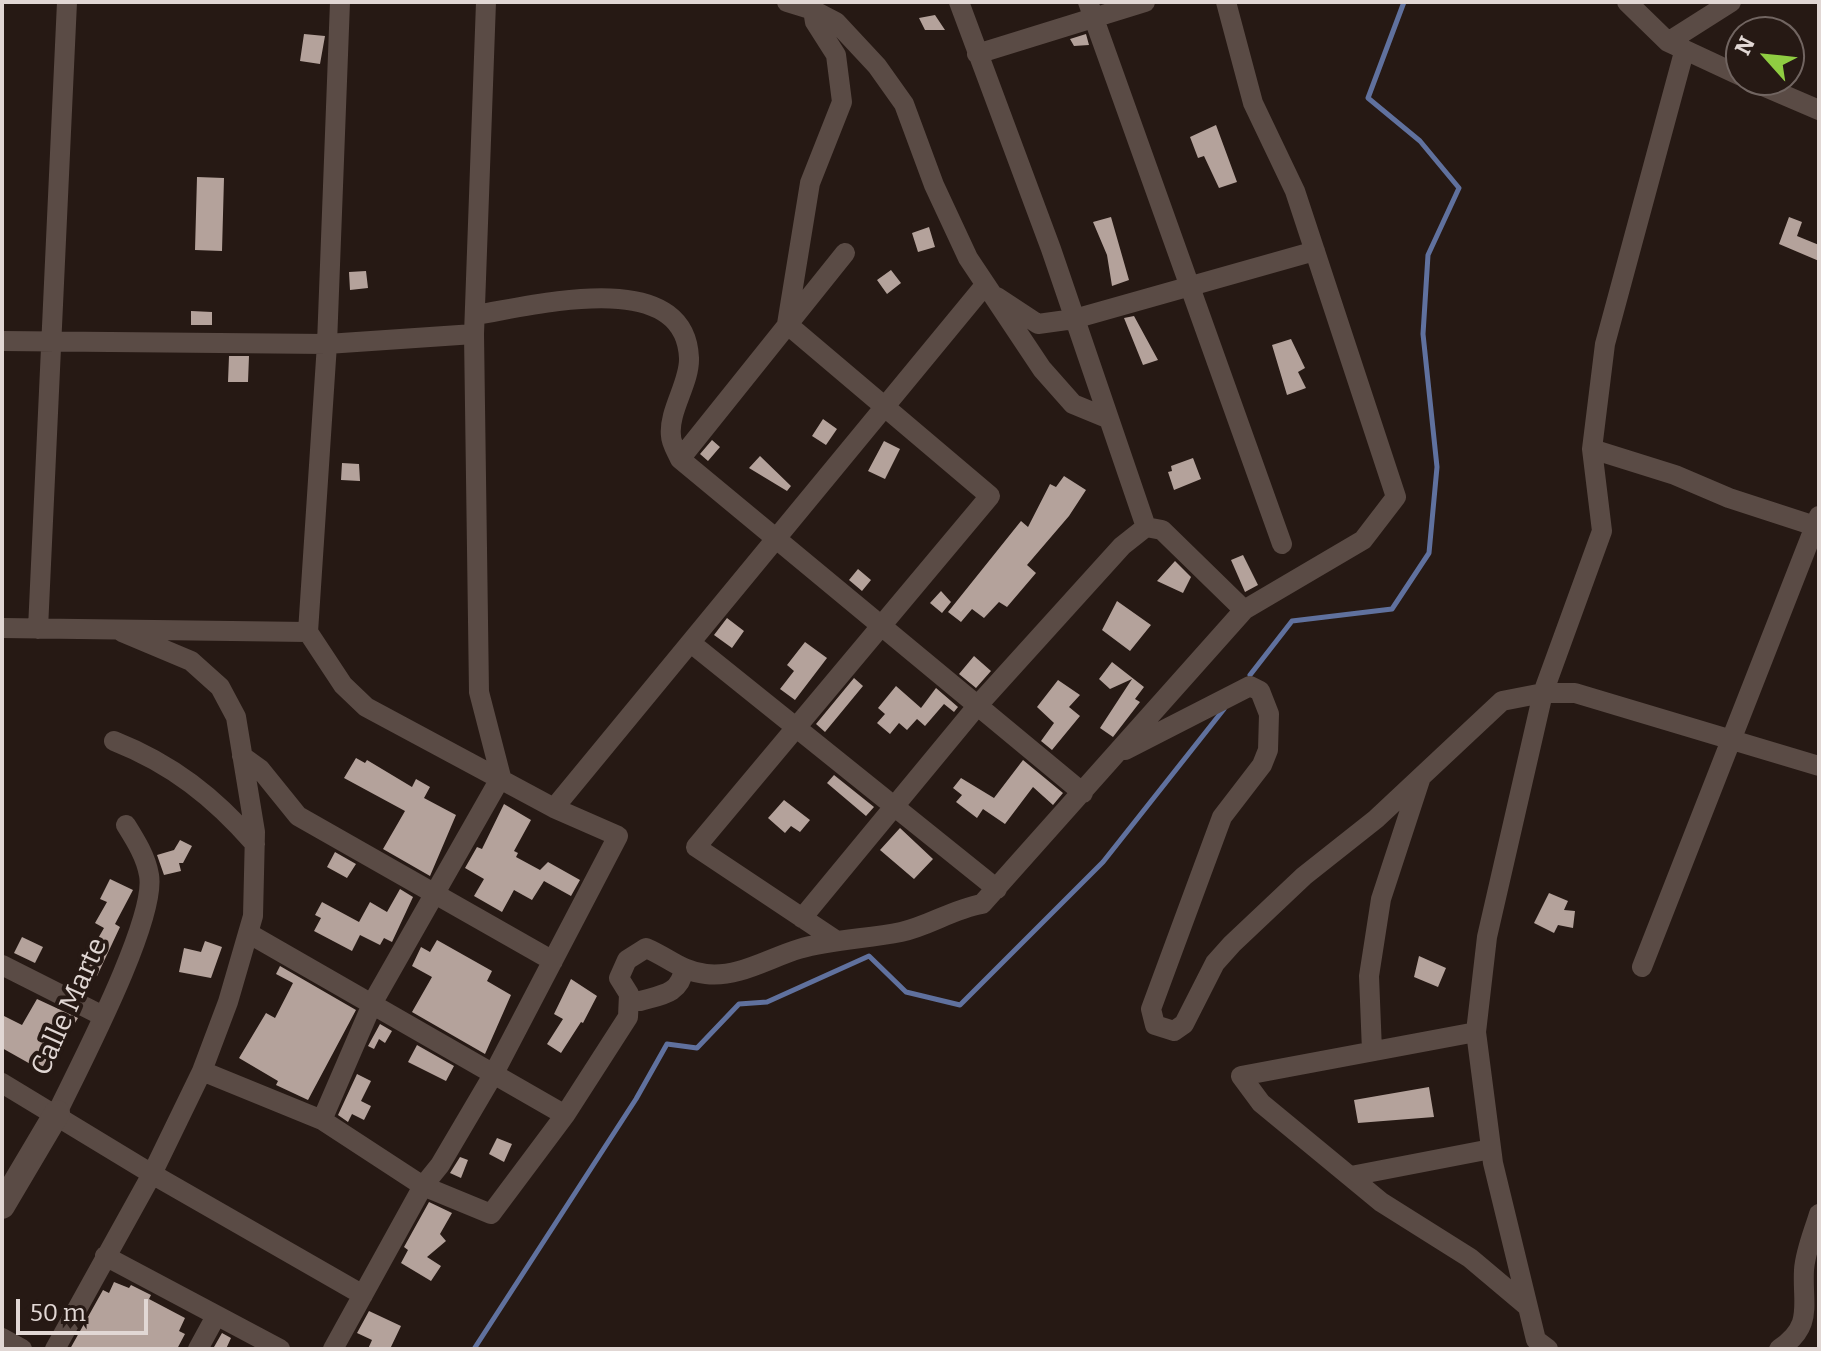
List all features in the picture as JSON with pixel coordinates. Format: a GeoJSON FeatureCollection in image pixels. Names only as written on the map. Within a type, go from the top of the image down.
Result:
{"type":"FeatureCollection","features":[{"type":"Feature","properties":{"kind":"street"},"geometry":{"type":"LineString","coordinates":[[38,629],[67,2]]}},
{"type":"Feature","properties":{"kind":"street"},"geometry":{"type":"LineString","coordinates":[[333,1349],[423,1186],[440,1165],[493,1075],[618,836],[554,808],[366,707],[343,685],[308,632],[327,344],[340,2]]}},
{"type":"Feature","properties":{"kind":"street"},"geometry":{"type":"LineString","coordinates":[[322,1120],[373,1002],[501,777],[479,692],[474,324],[486,2]]}},
{"type":"Feature","properties":{"kind":"street"},"geometry":{"type":"LineString","coordinates":[[787,2],[813,10],[836,22],[877,66],[904,104],[934,185],[968,258],[1042,369],[1073,404],[1107,418]]}},
{"type":"Feature","properties":{"kind":"street"},"geometry":{"type":"LineString","coordinates":[[959,2],[1051,249],[1146,527]]}},
{"type":"Feature","properties":{"kind":"street"},"geometry":{"type":"LineString","coordinates":[[977,54],[1090,10],[1145,2]]}},
{"type":"Feature","properties":{"kind":"street"},"geometry":{"type":"LineString","coordinates":[[202,1071],[322,1120],[423,1186],[491,1214],[565,1115],[628,1017],[629,994],[619,978],[627,960],[646,948],[660,954],[673,966],[728,974],[834,939],[902,932],[960,908],[982,904],[1244,610],[1363,540],[1396,497],[1295,191],[1253,103],[1226,2]]}},
{"type":"Feature","properties":{"kind":"street"},"geometry":{"type":"LineString","coordinates":[[1627,2],[1676,47],[1725,69]]}},
{"type":"Feature","properties":{"kind":"street"},"geometry":{"type":"LineString","coordinates":[[1548,1349],[1536,1340],[1491,1149],[1476,1032],[1487,937],[1543,693],[1602,531],[1592,449],[1605,344],[1676,47],[1731,2]]}},
{"type":"Feature","properties":{"kind":"street"},"geometry":{"type":"LineString","coordinates":[[787,324],[810,183],[842,102],[836,55],[815,22],[813,10]]}},
{"type":"Feature","properties":{"kind":"street"},"geometry":{"type":"LineString","coordinates":[[1090,10],[1282,544]]}},
{"type":"Feature","properties":{"kind":"street"},"geometry":{"type":"LineString","coordinates":[[1786,96],[1819,110]]}},
{"type":"Feature","properties":{"kind":"street"},"geometry":{"type":"LineString","coordinates":[[988,288],[1038,324],[1074,319],[1315,251]]}},
{"type":"Feature","properties":{"kind":"street"},"geometry":{"type":"LineString","coordinates":[[680,459],[845,253]]}},
{"type":"Feature","properties":{"kind":"street"},"geometry":{"type":"LineString","coordinates":[[554,808],[988,288]]}},
{"type":"Feature","properties":{"kind":"street"},"geometry":{"type":"LineString","coordinates":[[2,341],[327,344],[474,324],[613,296],[647,303],[672,319],[682,333],[689,358],[671,435],[680,459],[1083,793]]}},
{"type":"Feature","properties":{"kind":"street"},"geometry":{"type":"LineString","coordinates":[[787,324],[990,496],[880,623],[696,847],[834,939]]}},
{"type":"Feature","properties":{"kind":"street"},"geometry":{"type":"LineString","coordinates":[[1592,449],[1675,475],[1729,498],[1817,521],[1642,967]]}},
{"type":"Feature","properties":{"kind":"street"},"geometry":{"type":"LineString","coordinates":[[802,918],[978,705],[1122,546],[1146,527],[1162,530],[1244,610]]}},
{"type":"Feature","properties":{"kind":"street"},"geometry":{"type":"LineString","coordinates":[[2,628],[122,632],[308,632]]}},
{"type":"Feature","properties":{"kind":"street"},"geometry":{"type":"LineString","coordinates":[[55,1349],[152,1174],[202,1071],[228,1002],[253,916],[255,844],[236,717],[220,687],[191,661],[122,632]]}},
{"type":"Feature","properties":{"kind":"street"},"geometry":{"type":"LineString","coordinates":[[691,643],[997,889]]}},
{"type":"Feature","properties":{"kind":"street"},"geometry":{"type":"LineString","coordinates":[[1115,756],[1250,686],[1260,691],[1269,714],[1269,739],[1262,765],[1222,817],[1151,1009],[1155,1025],[1174,1031],[1184,1024],[1215,963],[1232,944],[1304,876],[1376,819],[1502,701],[1543,693],[1575,693],[1819,766]]}},
{"type":"Feature","properties":{"kind":"street"},"geometry":{"type":"LineString","coordinates":[[114,741],[152,756],[185,776],[223,808],[255,844]]}},
{"type":"Feature","properties":{"kind":"street"},"geometry":{"type":"LineString","coordinates":[[242,756],[260,769],[298,816],[553,961]]}},
{"type":"Feature","properties":{"kind":"street"},"geometry":{"type":"LineString","coordinates":[[1372,1051],[1369,976],[1381,899],[1421,777]]}},
{"type":"Feature","properties":{"kind":"street","name":"Calle Marte"},"geometry":{"type":"LineString","coordinates":[[2,1206],[57,1113],[103,1016],[147,909],[150,877],[140,846],[126,825]]}},
{"type":"Feature","properties":{"kind":"street"},"geometry":{"type":"LineString","coordinates":[[248,933],[565,1115]]}},
{"type":"Feature","properties":{"kind":"street"},"geometry":{"type":"LineString","coordinates":[[2,965],[103,1016]]}},
{"type":"Feature","properties":{"kind":"street"},"geometry":{"type":"LineString","coordinates":[[640,1001],[672,992],[682,981],[684,969]]}},
{"type":"Feature","properties":{"kind":"street"},"geometry":{"type":"LineString","coordinates":[[1476,1032],[1241,1076],[1261,1103],[1381,1202],[1470,1258],[1527,1306]]}},
{"type":"Feature","properties":{"kind":"street"},"geometry":{"type":"LineString","coordinates":[[2,1083],[57,1113],[152,1174],[363,1295]]}},
{"type":"Feature","properties":{"kind":"street"},"geometry":{"type":"LineString","coordinates":[[1351,1176],[1491,1149]]}},
{"type":"Feature","properties":{"kind":"street"},"geometry":{"type":"LineString","coordinates":[[1779,1349],[1798,1335],[1812,1276],[1819,1214]]}},
{"type":"Feature","properties":{"kind":"street"},"geometry":{"type":"LineString","coordinates":[[105,1256],[280,1349]]}},
{"type":"Feature","properties":{"kind":"street"},"geometry":{"type":"LineString","coordinates":[[198,1349],[216,1316]]}},
{"type":"Feature","properties":{"kind":"street"},"geometry":{"type":"LineString","coordinates":[[2,1338],[22,1349]]}},
{"type":"Feature","properties":{"kind":"building"},"geometry":{"type":"Polygon","coordinates":[[[935,15],[945,30],[925,30],[919,18],[935,15]]]}},
{"type":"Feature","properties":{"kind":"building"},"geometry":{"type":"Polygon","coordinates":[[[304,34],[325,36],[320,64],[300,61],[304,34]]]}},
{"type":"Feature","properties":{"kind":"building"},"geometry":{"type":"Polygon","coordinates":[[[1086,34],[1089,45],[1074,46],[1070,39],[1086,34]]]}},
{"type":"Feature","properties":{"kind":"building"},"geometry":{"type":"Polygon","coordinates":[[[1216,125],[1237,182],[1219,188],[1204,156],[1198,158],[1190,137],[1216,125]]]}},
{"type":"Feature","properties":{"kind":"building"},"geometry":{"type":"Polygon","coordinates":[[[197,177],[224,178],[222,251],[195,250],[197,177]]]}},
{"type":"Feature","properties":{"kind":"building"},"geometry":{"type":"Polygon","coordinates":[[[1111,217],[1129,280],[1112,286],[1107,255],[1093,222],[1111,217]]]}},
{"type":"Feature","properties":{"kind":"building"},"geometry":{"type":"Polygon","coordinates":[[[1789,217],[1802,222],[1797,236],[1819,245],[1819,261],[1779,244],[1789,217]]]}},
{"type":"Feature","properties":{"kind":"building"},"geometry":{"type":"Polygon","coordinates":[[[929,227],[935,247],[918,252],[912,233],[929,227]]]}},
{"type":"Feature","properties":{"kind":"building"},"geometry":{"type":"Polygon","coordinates":[[[891,270],[901,283],[887,294],[877,280],[891,270]]]}},
{"type":"Feature","properties":{"kind":"building"},"geometry":{"type":"Polygon","coordinates":[[[366,271],[368,288],[350,290],[349,272],[366,271]]]}},
{"type":"Feature","properties":{"kind":"building"},"geometry":{"type":"Polygon","coordinates":[[[191,311],[212,312],[212,325],[191,325],[191,311]]]}},
{"type":"Feature","properties":{"kind":"building"},"geometry":{"type":"Polygon","coordinates":[[[1134,316],[1158,360],[1143,365],[1124,318],[1134,316]]]}},
{"type":"Feature","properties":{"kind":"building"},"geometry":{"type":"Polygon","coordinates":[[[1291,339],[1305,368],[1298,372],[1306,388],[1287,395],[1272,345],[1291,339]]]}},
{"type":"Feature","properties":{"kind":"building"},"geometry":{"type":"Polygon","coordinates":[[[229,356],[249,356],[248,382],[228,382],[229,356]]]}},
{"type":"Feature","properties":{"kind":"building"},"geometry":{"type":"Polygon","coordinates":[[[823,419],[837,429],[826,445],[812,436],[823,419]]]}},
{"type":"Feature","properties":{"kind":"building"},"geometry":{"type":"Polygon","coordinates":[[[712,440],[720,447],[708,461],[700,454],[712,440]]]}},
{"type":"Feature","properties":{"kind":"building"},"geometry":{"type":"Polygon","coordinates":[[[884,441],[900,449],[885,479],[868,471],[884,441]]]}},
{"type":"Feature","properties":{"kind":"building"},"geometry":{"type":"Polygon","coordinates":[[[760,456],[791,486],[787,491],[749,468],[760,456]]]}},
{"type":"Feature","properties":{"kind":"building"},"geometry":{"type":"Polygon","coordinates":[[[1193,458],[1201,479],[1174,490],[1168,472],[1172,471],[1171,466],[1193,458]]]}},
{"type":"Feature","properties":{"kind":"building"},"geometry":{"type":"Polygon","coordinates":[[[342,463],[359,464],[360,481],[341,480],[342,463]]]}},
{"type":"Feature","properties":{"kind":"building"},"geometry":{"type":"Polygon","coordinates":[[[1064,476],[1086,490],[1069,516],[1027,565],[1036,573],[1007,607],[999,602],[984,618],[972,609],[961,622],[948,612],[1021,521],[1028,527],[1050,484],[1056,487],[1064,476]]]}},
{"type":"Feature","properties":{"kind":"building"},"geometry":{"type":"Polygon","coordinates":[[[1243,555],[1258,585],[1245,592],[1231,560],[1243,555]]]}},
{"type":"Feature","properties":{"kind":"building"},"geometry":{"type":"Polygon","coordinates":[[[1175,561],[1191,577],[1183,593],[1157,581],[1175,561]]]}},
{"type":"Feature","properties":{"kind":"building"},"geometry":{"type":"Polygon","coordinates":[[[858,569],[871,580],[862,591],[849,580],[858,569]]]}},
{"type":"Feature","properties":{"kind":"building"},"geometry":{"type":"Polygon","coordinates":[[[941,591],[951,602],[942,613],[930,603],[941,591]]]}},
{"type":"Feature","properties":{"kind":"building"},"geometry":{"type":"Polygon","coordinates":[[[1117,601],[1151,625],[1130,651],[1102,630],[1117,601]]]}},
{"type":"Feature","properties":{"kind":"building"},"geometry":{"type":"Polygon","coordinates":[[[727,618],[744,631],[732,648],[714,635],[727,618]]]}},
{"type":"Feature","properties":{"kind":"building"},"geometry":{"type":"Polygon","coordinates":[[[805,642],[827,658],[795,700],[780,689],[794,671],[787,665],[805,642]]]}},
{"type":"Feature","properties":{"kind":"building"},"geometry":{"type":"Polygon","coordinates":[[[974,656],[991,671],[976,688],[959,674],[974,656]]]}},
{"type":"Feature","properties":{"kind":"building"},"geometry":{"type":"Polygon","coordinates":[[[1112,662],[1144,687],[1135,699],[1140,702],[1113,737],[1100,728],[1132,679],[1110,689],[1099,679],[1112,662]]]}},
{"type":"Feature","properties":{"kind":"building"},"geometry":{"type":"Polygon","coordinates":[[[854,678],[863,686],[825,732],[816,724],[854,678]]]}},
{"type":"Feature","properties":{"kind":"building"},"geometry":{"type":"Polygon","coordinates":[[[1058,680],[1080,695],[1069,707],[1080,716],[1052,750],[1041,741],[1054,723],[1037,707],[1058,680]]]}},
{"type":"Feature","properties":{"kind":"building"},"geometry":{"type":"Polygon","coordinates":[[[896,686],[921,708],[936,688],[958,707],[954,712],[944,704],[925,726],[917,719],[907,730],[899,723],[890,734],[877,723],[885,714],[878,708],[896,686]]]}},
{"type":"Feature","properties":{"kind":"building"},"geometry":{"type":"Polygon","coordinates":[[[356,758],[365,763],[367,760],[412,787],[416,779],[430,787],[424,798],[456,815],[430,876],[383,849],[405,811],[344,778],[356,758]]]}},
{"type":"Feature","properties":{"kind":"building"},"geometry":{"type":"Polygon","coordinates":[[[1023,760],[1063,793],[1053,805],[1033,787],[1005,824],[983,809],[977,818],[956,802],[962,795],[953,788],[961,778],[994,798],[1023,760]]]}},
{"type":"Feature","properties":{"kind":"building"},"geometry":{"type":"Polygon","coordinates":[[[834,775],[874,807],[866,816],[827,783],[834,775]]]}},
{"type":"Feature","properties":{"kind":"building"},"geometry":{"type":"Polygon","coordinates":[[[784,800],[810,820],[800,832],[791,826],[785,833],[768,818],[784,800]]]}},
{"type":"Feature","properties":{"kind":"building"},"geometry":{"type":"Polygon","coordinates":[[[504,804],[531,820],[514,851],[518,853],[516,857],[540,870],[548,862],[580,880],[571,896],[544,881],[532,900],[514,890],[502,912],[474,896],[484,879],[465,868],[477,847],[482,849],[504,804]]]}},
{"type":"Feature","properties":{"kind":"building"},"geometry":{"type":"Polygon","coordinates":[[[900,828],[933,859],[914,879],[880,850],[900,828]]]}},
{"type":"Feature","properties":{"kind":"building"},"geometry":{"type":"Polygon","coordinates":[[[180,840],[192,846],[183,863],[179,863],[181,871],[164,875],[157,855],[174,850],[180,840]]]}},
{"type":"Feature","properties":{"kind":"building"},"geometry":{"type":"Polygon","coordinates":[[[335,852],[356,864],[347,878],[327,867],[335,852]]]}},
{"type":"Feature","properties":{"kind":"building"},"geometry":{"type":"Polygon","coordinates":[[[110,879],[133,890],[115,924],[120,927],[97,976],[81,968],[104,928],[95,923],[107,902],[100,899],[110,879]]]}},
{"type":"Feature","properties":{"kind":"building"},"geometry":{"type":"Polygon","coordinates":[[[400,889],[413,897],[392,942],[384,938],[380,945],[360,935],[352,951],[314,931],[321,918],[315,915],[322,902],[359,922],[370,902],[387,912],[400,889]]]}},
{"type":"Feature","properties":{"kind":"building"},"geometry":{"type":"Polygon","coordinates":[[[1549,893],[1568,901],[1564,910],[1575,911],[1573,928],[1558,925],[1554,933],[1534,923],[1549,893]]]}},
{"type":"Feature","properties":{"kind":"building"},"geometry":{"type":"Polygon","coordinates":[[[22,937],[43,947],[35,963],[14,953],[22,937]]]}},
{"type":"Feature","properties":{"kind":"building"},"geometry":{"type":"Polygon","coordinates":[[[437,940],[492,971],[487,981],[511,995],[485,1054],[412,1012],[432,977],[412,966],[421,947],[430,952],[437,940]]]}},
{"type":"Feature","properties":{"kind":"building"},"geometry":{"type":"Polygon","coordinates":[[[205,941],[222,947],[211,978],[179,972],[184,948],[201,952],[205,941]]]}},
{"type":"Feature","properties":{"kind":"building"},"geometry":{"type":"Polygon","coordinates":[[[1419,956],[1446,968],[1438,987],[1414,977],[1419,956]]]}},
{"type":"Feature","properties":{"kind":"building"},"geometry":{"type":"Polygon","coordinates":[[[280,966],[356,1010],[308,1100],[276,1085],[278,1081],[239,1058],[266,1013],[275,1018],[293,983],[276,974],[280,966]]]}},
{"type":"Feature","properties":{"kind":"building"},"geometry":{"type":"Polygon","coordinates":[[[571,979],[597,996],[583,1023],[561,1053],[547,1044],[563,1019],[554,1014],[571,979]]]}},
{"type":"Feature","properties":{"kind":"building"},"geometry":{"type":"Polygon","coordinates":[[[37,999],[78,1018],[60,1047],[55,1044],[41,1070],[2,1048],[2,1015],[22,1025],[37,999]]]}},
{"type":"Feature","properties":{"kind":"building"},"geometry":{"type":"Polygon","coordinates":[[[380,1024],[392,1031],[385,1043],[379,1039],[374,1049],[368,1046],[380,1024]]]}},
{"type":"Feature","properties":{"kind":"building"},"geometry":{"type":"Polygon","coordinates":[[[417,1045],[454,1066],[446,1081],[408,1062],[417,1045]]]}},
{"type":"Feature","properties":{"kind":"building"},"geometry":{"type":"Polygon","coordinates":[[[357,1074],[371,1081],[361,1101],[371,1106],[364,1120],[352,1114],[348,1122],[338,1115],[357,1074]]]}},
{"type":"Feature","properties":{"kind":"building"},"geometry":{"type":"Polygon","coordinates":[[[1429,1087],[1434,1117],[1358,1123],[1354,1100],[1429,1087]]]}},
{"type":"Feature","properties":{"kind":"building"},"geometry":{"type":"Polygon","coordinates":[[[497,1138],[512,1144],[504,1162],[489,1154],[497,1138]]]}},
{"type":"Feature","properties":{"kind":"building"},"geometry":{"type":"Polygon","coordinates":[[[460,1157],[468,1160],[461,1178],[450,1173],[460,1157]]]}},
{"type":"Feature","properties":{"kind":"building"},"geometry":{"type":"Polygon","coordinates":[[[429,1202],[452,1213],[440,1234],[446,1241],[427,1257],[441,1266],[431,1281],[401,1263],[408,1250],[404,1247],[429,1202]]]}},
{"type":"Feature","properties":{"kind":"building"},"geometry":{"type":"Polygon","coordinates":[[[114,1282],[129,1288],[131,1285],[151,1295],[149,1299],[185,1318],[179,1331],[185,1334],[177,1349],[70,1349],[103,1290],[109,1293],[114,1282]]]}},
{"type":"Feature","properties":{"kind":"building"},"geometry":{"type":"Polygon","coordinates":[[[369,1311],[401,1326],[390,1349],[368,1349],[372,1340],[357,1333],[369,1311]]]}},
{"type":"Feature","properties":{"kind":"building"},"geometry":{"type":"Polygon","coordinates":[[[222,1333],[231,1338],[226,1349],[217,1349],[214,1347],[222,1333]]]}},
{"type":"Feature","properties":{"kind":"waterway"},"geometry":{"type":"LineString","coordinates":[[1250,675],[1292,621],[1392,609],[1429,553],[1437,467],[1423,334],[1428,255],[1459,188],[1420,141],[1368,98],[1404,2]]}},
{"type":"Feature","properties":{"kind":"waterway"},"geometry":{"type":"LineString","coordinates":[[474,1349],[636,1099],[667,1044],[697,1048],[739,1004],[767,1002],[869,956],[906,992],[960,1005],[1103,862],[1224,709]]}}]}
